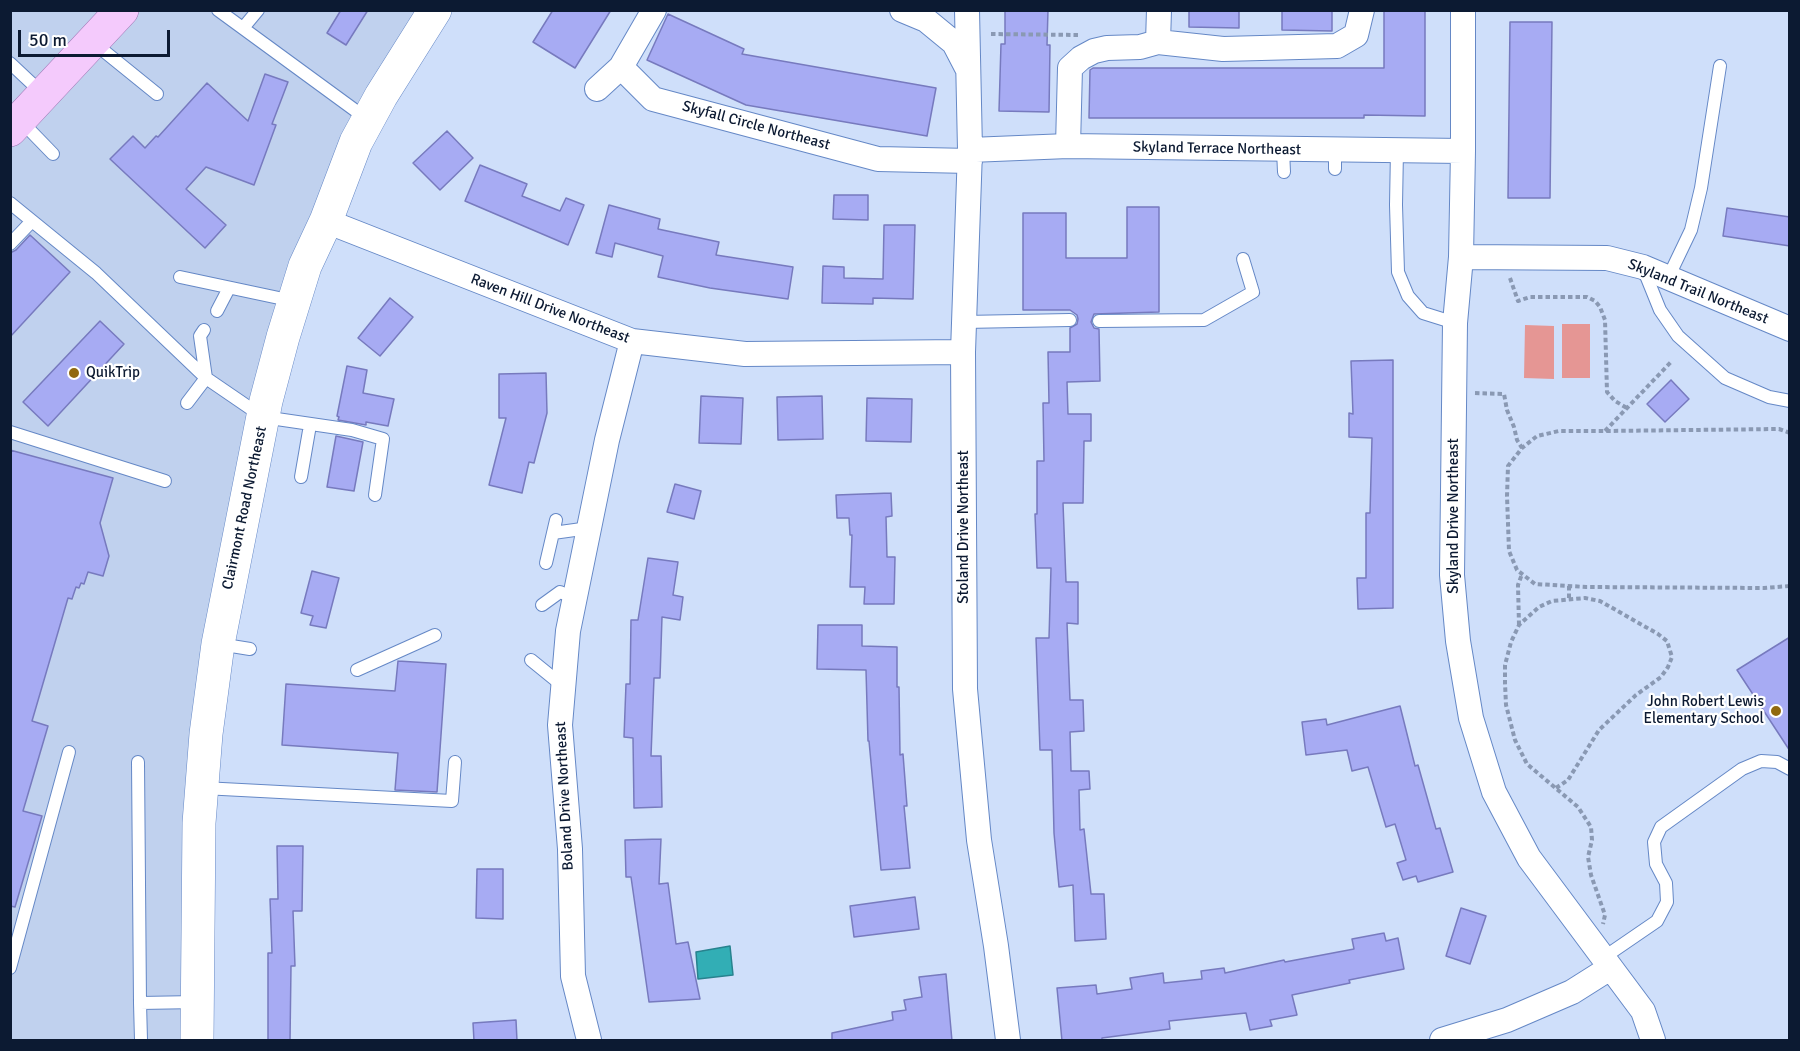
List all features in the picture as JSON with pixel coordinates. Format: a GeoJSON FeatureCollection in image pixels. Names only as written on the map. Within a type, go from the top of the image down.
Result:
{"type":"FeatureCollection","features":[{"type":"Feature","properties":{"kind":"main road"},"geometry":{"type":"LineString","coordinates":[[15,125],[122,10]]}},
{"type":"Feature","properties":{"kind":"main road","name":"Clairmont Road Northeast"},"geometry":{"type":"LineString","coordinates":[[197,1041],[199,823],[206,734],[218,644],[263,417],[304,266],[326,221],[356,142],[435,10]]}},
{"type":"Feature","properties":{"kind":"street"},"geometry":{"type":"LineString","coordinates":[[597,89],[621,67],[654,10]]}},
{"type":"Feature","properties":{"kind":"street"},"geometry":{"type":"LineString","coordinates":[[902,10],[926,20],[954,43],[970,73]]}},
{"type":"Feature","properties":{"kind":"street","name":"Stoland Drive Northeast"},"geometry":{"type":"LineString","coordinates":[[967,10],[970,155],[963,352],[965,689],[979,840],[996,945],[1008,1041]]}},
{"type":"Feature","properties":{"kind":"street"},"geometry":{"type":"LineString","coordinates":[[1158,42],[1159,10]]}},
{"type":"Feature","properties":{"kind":"street"},"geometry":{"type":"LineString","coordinates":[[1068,147],[1070,68],[1081,58],[1094,51],[1107,48],[1140,47],[1158,42],[1223,50],[1337,46],[1356,35],[1362,10]]}},
{"type":"Feature","properties":{"kind":"street","name":"Skyland Drive Northeast"},"geometry":{"type":"LineString","coordinates":[[1463,10],[1464,151],[1461,257],[1455,323],[1452,575],[1458,641],[1471,718],[1494,792],[1529,858],[1643,1011],[1653,1041]]}},
{"type":"Feature","properties":{"kind":"street","name":"Skyfall Circle Northeast"},"geometry":{"type":"LineString","coordinates":[[621,67],[653,99],[878,159],[970,155]]}},
{"type":"Feature","properties":{"kind":"street","name":"Skyland Terrace Northeast"},"geometry":{"type":"LineString","coordinates":[[970,155],[1068,147],[1284,161],[1335,160],[1396,150],[1464,151]]}},
{"type":"Feature","properties":{"kind":"street","name":"Raven Hill Drive Northeast"},"geometry":{"type":"LineString","coordinates":[[326,221],[632,341],[745,354],[963,352]]}},
{"type":"Feature","properties":{"kind":"street","name":"Skyland Trail Northeast"},"geometry":{"type":"LineString","coordinates":[[1461,257],[1607,258],[1643,267],[1790,329]]}},
{"type":"Feature","properties":{"kind":"street","name":"Boland Drive Northeast"},"geometry":{"type":"LineString","coordinates":[[589,1041],[573,976],[570,849],[560,725],[568,631],[574,598],[607,440],[632,341]]}},
{"type":"Feature","properties":{"kind":"street"},"geometry":{"type":"LineString","coordinates":[[1442,1041],[1518,1016],[1572,992],[1606,963]]}},
{"type":"Feature","properties":{"kind":"lane"},"geometry":{"type":"LineString","coordinates":[[218,10],[368,120]]}},
{"type":"Feature","properties":{"kind":"lane"},"geometry":{"type":"LineString","coordinates":[[243,28],[258,10]]}},
{"type":"Feature","properties":{"kind":"lane"},"geometry":{"type":"LineString","coordinates":[[93,42],[157,94]]}},
{"type":"Feature","properties":{"kind":"lane"},"geometry":{"type":"LineString","coordinates":[[10,63],[44,95]]}},
{"type":"Feature","properties":{"kind":"lane"},"geometry":{"type":"LineString","coordinates":[[1668,278],[1691,230],[1701,188],[1720,66]]}},
{"type":"Feature","properties":{"kind":"lane"},"geometry":{"type":"LineString","coordinates":[[15,125],[53,154]]}},
{"type":"Feature","properties":{"kind":"lane"},"geometry":{"type":"LineString","coordinates":[[1396,150],[1398,272],[1408,296],[1423,313],[1455,323]]}},
{"type":"Feature","properties":{"kind":"lane"},"geometry":{"type":"LineString","coordinates":[[10,203],[96,273],[206,378],[263,417],[352,430],[383,439],[375,495]]}},
{"type":"Feature","properties":{"kind":"lane"},"geometry":{"type":"LineString","coordinates":[[10,244],[32,221]]}},
{"type":"Feature","properties":{"kind":"lane"},"geometry":{"type":"LineString","coordinates":[[1099,321],[1204,320],[1253,292],[1243,259]]}},
{"type":"Feature","properties":{"kind":"lane"},"geometry":{"type":"LineString","coordinates":[[1643,267],[1660,310],[1678,336],[1725,378],[1769,397],[1790,401]]}},
{"type":"Feature","properties":{"kind":"lane"},"geometry":{"type":"LineString","coordinates":[[180,277],[294,301]]}},
{"type":"Feature","properties":{"kind":"lane"},"geometry":{"type":"LineString","coordinates":[[217,311],[229,288]]}},
{"type":"Feature","properties":{"kind":"lane"},"geometry":{"type":"LineString","coordinates":[[964,322],[1070,320]]}},
{"type":"Feature","properties":{"kind":"lane"},"geometry":{"type":"LineString","coordinates":[[187,403],[206,378],[200,336],[204,330]]}},
{"type":"Feature","properties":{"kind":"lane"},"geometry":{"type":"LineString","coordinates":[[301,477],[310,425]]}},
{"type":"Feature","properties":{"kind":"lane"},"geometry":{"type":"LineString","coordinates":[[10,432],[165,481]]}},
{"type":"Feature","properties":{"kind":"lane"},"geometry":{"type":"LineString","coordinates":[[546,563],[556,520]]}},
{"type":"Feature","properties":{"kind":"lane"},"geometry":{"type":"LineString","coordinates":[[553,533],[589,528]]}},
{"type":"Feature","properties":{"kind":"lane"},"geometry":{"type":"LineString","coordinates":[[542,605],[560,592],[574,598]]}},
{"type":"Feature","properties":{"kind":"lane"},"geometry":{"type":"LineString","coordinates":[[357,670],[435,635]]}},
{"type":"Feature","properties":{"kind":"lane"},"geometry":{"type":"LineString","coordinates":[[218,644],[250,649]]}},
{"type":"Feature","properties":{"kind":"lane"},"geometry":{"type":"LineString","coordinates":[[531,660],[563,686]]}},
{"type":"Feature","properties":{"kind":"lane"},"geometry":{"type":"LineString","coordinates":[[10,968],[69,752]]}},
{"type":"Feature","properties":{"kind":"lane"},"geometry":{"type":"LineString","coordinates":[[1606,963],[1657,921],[1667,902],[1666,883],[1656,864],[1654,842],[1661,827],[1742,769],[1761,761],[1777,762],[1790,770]]}},
{"type":"Feature","properties":{"kind":"lane"},"geometry":{"type":"LineString","coordinates":[[138,762],[141,1041]]}},
{"type":"Feature","properties":{"kind":"lane"},"geometry":{"type":"LineString","coordinates":[[201,788],[452,801],[455,762]]}},
{"type":"Feature","properties":{"kind":"lane"},"geometry":{"type":"LineString","coordinates":[[140,1003],[197,1002]]}},
{"type":"Feature","properties":{"kind":"path"},"geometry":{"type":"LineString","coordinates":[[991,34],[1082,35]]}},
{"type":"Feature","properties":{"kind":"path"},"geometry":{"type":"LineString","coordinates":[[1508,272],[1518,301],[1530,297],[1587,297],[1600,307],[1605,320],[1607,392],[1615,401],[1627,408]]}},
{"type":"Feature","properties":{"kind":"path"},"geometry":{"type":"LineString","coordinates":[[1605,430],[1671,362]]}},
{"type":"Feature","properties":{"kind":"path"},"geometry":{"type":"LineString","coordinates":[[1475,393],[1504,394],[1507,410],[1522,448]]}},
{"type":"Feature","properties":{"kind":"path"},"geometry":{"type":"LineString","coordinates":[[1790,433],[1779,429],[1559,431],[1538,436],[1522,448],[1508,466],[1509,551],[1517,570],[1535,584],[1764,588],[1790,586]]}},
{"type":"Feature","properties":{"kind":"path"},"geometry":{"type":"LineString","coordinates":[[1519,625],[1518,585],[1522,574]]}},
{"type":"Feature","properties":{"kind":"path"},"geometry":{"type":"LineString","coordinates":[[1569,586],[1569,598]]}},
{"type":"Feature","properties":{"kind":"path"},"geometry":{"type":"LineString","coordinates":[[1556,788],[1568,780],[1599,730],[1636,695],[1661,677],[1672,657],[1667,641],[1658,634],[1600,601],[1585,598],[1552,601],[1539,608],[1519,625],[1510,642],[1505,665],[1506,705],[1515,740],[1527,764],[1578,807],[1591,827],[1592,840],[1588,857],[1591,875],[1605,915],[1602,926]]}},
{"type":"Feature","properties":{"kind":"shaded area"},"geometry":{"type":"Polygon","coordinates":[[[10,11],[430,11],[330,209],[230,619],[200,1040],[11,1040],[10,11]]]}},
{"type":"Feature","properties":{"kind":"shaded area"},"geometry":{"type":"Polygon","coordinates":[[[1562,324],[1590,324],[1590,378],[1562,378],[1562,324]]]}},
{"type":"Feature","properties":{"kind":"shaded area"},"geometry":{"type":"Polygon","coordinates":[[[1525,325],[1554,326],[1554,379],[1524,378],[1525,325]]]}},
{"type":"Feature","properties":{"kind":"shaded area"},"geometry":{"type":"Polygon","coordinates":[[[730,946],[733,975],[698,979],[696,952],[730,946]]]}},
{"type":"Feature","properties":{"kind":"building"},"geometry":{"type":"Polygon","coordinates":[[[341,10],[368,10],[346,45],[327,33],[341,10]]]}},
{"type":"Feature","properties":{"kind":"building"},"geometry":{"type":"Polygon","coordinates":[[[553,10],[611,10],[575,68],[533,42],[553,10]]]}},
{"type":"Feature","properties":{"kind":"building"},"geometry":{"type":"Polygon","coordinates":[[[1005,10],[1048,10],[1049,112],[999,111],[1001,44],[1005,44],[1005,10]]]}},
{"type":"Feature","properties":{"kind":"building"},"geometry":{"type":"Polygon","coordinates":[[[1189,10],[1239,10],[1239,28],[1189,27],[1189,10]]]}},
{"type":"Feature","properties":{"kind":"building"},"geometry":{"type":"Polygon","coordinates":[[[1282,10],[1332,10],[1332,31],[1282,30],[1282,10]]]}},
{"type":"Feature","properties":{"kind":"building"},"geometry":{"type":"Polygon","coordinates":[[[1384,10],[1425,10],[1425,116],[1089,118],[1090,70],[1093,68],[1384,68],[1384,10]]]}},
{"type":"Feature","properties":{"kind":"building"},"geometry":{"type":"Polygon","coordinates":[[[668,14],[744,49],[742,54],[936,88],[927,136],[746,105],[647,60],[668,14]]]}},
{"type":"Feature","properties":{"kind":"building"},"geometry":{"type":"Polygon","coordinates":[[[1510,22],[1552,22],[1550,198],[1508,198],[1510,22]]]}},
{"type":"Feature","properties":{"kind":"building"},"geometry":{"type":"Polygon","coordinates":[[[265,74],[288,82],[272,124],[276,125],[254,185],[206,167],[186,189],[226,225],[205,248],[110,159],[133,136],[145,148],[156,136],[158,137],[207,83],[248,121],[265,74]]]}},
{"type":"Feature","properties":{"kind":"building"},"geometry":{"type":"Polygon","coordinates":[[[447,131],[473,158],[440,190],[413,163],[447,131]]]}},
{"type":"Feature","properties":{"kind":"building"},"geometry":{"type":"Polygon","coordinates":[[[480,165],[527,184],[522,196],[560,211],[566,198],[584,205],[568,245],[465,201],[480,165]]]}},
{"type":"Feature","properties":{"kind":"building"},"geometry":{"type":"Polygon","coordinates":[[[834,195],[868,195],[868,220],[833,219],[834,195]]]}},
{"type":"Feature","properties":{"kind":"building"},"geometry":{"type":"Polygon","coordinates":[[[609,205],[660,219],[658,229],[719,242],[716,255],[793,267],[788,299],[710,288],[658,277],[663,256],[615,243],[612,257],[596,253],[609,205]]]}},
{"type":"Feature","properties":{"kind":"building"},"geometry":{"type":"Polygon","coordinates":[[[1127,207],[1159,207],[1159,312],[1094,314],[1091,322],[1094,328],[1099,329],[1100,381],[1067,382],[1068,414],[1091,414],[1091,441],[1084,441],[1083,503],[1063,503],[1066,582],[1078,582],[1078,624],[1067,623],[1070,700],[1083,700],[1084,731],[1070,732],[1071,771],[1089,771],[1090,789],[1079,790],[1080,830],[1084,829],[1091,894],[1104,894],[1106,939],[1075,941],[1073,885],[1059,887],[1054,833],[1052,750],[1040,750],[1036,638],[1049,638],[1051,568],[1037,568],[1035,514],[1037,514],[1037,461],[1044,461],[1043,403],[1049,403],[1048,352],[1070,352],[1070,328],[1077,324],[1078,319],[1077,315],[1070,310],[1023,310],[1023,213],[1066,213],[1066,258],[1127,258],[1127,207]]]}},
{"type":"Feature","properties":{"kind":"building"},"geometry":{"type":"Polygon","coordinates":[[[1727,208],[1790,217],[1790,246],[1723,236],[1727,208]]]}},
{"type":"Feature","properties":{"kind":"building"},"geometry":{"type":"Polygon","coordinates":[[[884,225],[915,225],[913,299],[873,298],[873,304],[822,303],[823,266],[844,267],[844,278],[883,279],[884,225]]]}},
{"type":"Feature","properties":{"kind":"building"},"geometry":{"type":"Polygon","coordinates":[[[30,235],[70,272],[10,337],[10,253],[30,235]]]}},
{"type":"Feature","properties":{"kind":"building"},"geometry":{"type":"Polygon","coordinates":[[[390,298],[413,317],[380,356],[358,338],[390,298]]]}},
{"type":"Feature","properties":{"kind":"building","name":"QuikTrip"},"geometry":{"type":"Polygon","coordinates":[[[100,321],[124,344],[48,426],[23,402],[100,321]]]}},
{"type":"Feature","properties":{"kind":"building"},"geometry":{"type":"Polygon","coordinates":[[[1393,360],[1393,608],[1358,609],[1357,578],[1366,578],[1366,513],[1370,513],[1372,438],[1349,437],[1349,413],[1353,414],[1351,361],[1393,360]]]}},
{"type":"Feature","properties":{"kind":"building"},"geometry":{"type":"Polygon","coordinates":[[[347,366],[367,370],[363,393],[394,399],[388,426],[338,420],[347,366]]]}},
{"type":"Feature","properties":{"kind":"building"},"geometry":{"type":"Polygon","coordinates":[[[546,373],[547,413],[534,463],[529,462],[522,493],[489,485],[506,418],[499,418],[499,374],[546,373]]]}},
{"type":"Feature","properties":{"kind":"building"},"geometry":{"type":"Polygon","coordinates":[[[1671,380],[1689,399],[1665,422],[1647,404],[1671,380]]]}},
{"type":"Feature","properties":{"kind":"building"},"geometry":{"type":"Polygon","coordinates":[[[701,396],[743,398],[741,444],[699,443],[701,396]]]}},
{"type":"Feature","properties":{"kind":"building"},"geometry":{"type":"Polygon","coordinates":[[[822,396],[823,439],[778,440],[777,397],[822,396]]]}},
{"type":"Feature","properties":{"kind":"building"},"geometry":{"type":"Polygon","coordinates":[[[867,398],[912,399],[911,442],[866,441],[867,398]]]}},
{"type":"Feature","properties":{"kind":"building"},"geometry":{"type":"Polygon","coordinates":[[[336,436],[363,442],[354,491],[327,487],[336,436]]]}},
{"type":"Feature","properties":{"kind":"building"},"geometry":{"type":"Polygon","coordinates":[[[10,450],[113,478],[100,523],[109,556],[103,576],[88,572],[84,584],[81,583],[79,588],[76,587],[72,599],[68,598],[32,721],[48,726],[23,811],[42,816],[15,907],[10,906],[10,450]]]}},
{"type":"Feature","properties":{"kind":"building"},"geometry":{"type":"Polygon","coordinates":[[[675,484],[701,491],[694,519],[667,512],[675,484]]]}},
{"type":"Feature","properties":{"kind":"building"},"geometry":{"type":"Polygon","coordinates":[[[891,493],[892,516],[886,517],[887,557],[895,557],[894,604],[864,604],[865,587],[850,587],[852,535],[850,535],[849,518],[837,518],[836,495],[891,493]]]}},
{"type":"Feature","properties":{"kind":"building"},"geometry":{"type":"Polygon","coordinates":[[[648,558],[678,562],[673,595],[683,597],[680,620],[662,617],[660,678],[654,678],[651,756],[661,756],[662,807],[634,808],[633,738],[624,737],[626,684],[630,684],[631,620],[638,620],[648,558]]]}},
{"type":"Feature","properties":{"kind":"building"},"geometry":{"type":"Polygon","coordinates":[[[312,571],[339,578],[326,628],[310,625],[313,616],[301,613],[312,571]]]}},
{"type":"Feature","properties":{"kind":"building"},"geometry":{"type":"Polygon","coordinates":[[[818,625],[862,625],[862,646],[897,647],[900,755],[903,754],[907,806],[904,806],[910,868],[881,870],[868,741],[866,670],[817,669],[818,625]]]}},
{"type":"Feature","properties":{"kind":"building","name":"John Robert Lewis Elementary School"},"geometry":{"type":"Polygon","coordinates":[[[1790,637],[1790,751],[1737,670],[1790,637]]]}},
{"type":"Feature","properties":{"kind":"building"},"geometry":{"type":"Polygon","coordinates":[[[398,661],[446,664],[437,792],[395,790],[398,753],[282,745],[286,684],[395,691],[398,661]]]}},
{"type":"Feature","properties":{"kind":"building"},"geometry":{"type":"Polygon","coordinates":[[[1400,706],[1415,766],[1418,765],[1436,829],[1440,828],[1453,872],[1418,882],[1416,876],[1403,880],[1397,863],[1406,860],[1395,824],[1386,827],[1368,767],[1352,771],[1347,750],[1306,755],[1302,722],[1326,719],[1327,725],[1400,706]]]}},
{"type":"Feature","properties":{"kind":"building"},"geometry":{"type":"Polygon","coordinates":[[[661,839],[659,884],[668,883],[676,944],[688,942],[700,999],[649,1002],[631,877],[626,877],[625,840],[661,839]]]}},
{"type":"Feature","properties":{"kind":"building"},"geometry":{"type":"Polygon","coordinates":[[[277,846],[303,846],[302,911],[293,911],[295,966],[291,966],[290,1041],[268,1041],[268,953],[272,953],[270,899],[278,899],[277,846]]]}},
{"type":"Feature","properties":{"kind":"building"},"geometry":{"type":"Polygon","coordinates":[[[477,869],[503,869],[503,919],[476,918],[477,869]]]}},
{"type":"Feature","properties":{"kind":"building"},"geometry":{"type":"Polygon","coordinates":[[[915,897],[919,929],[854,937],[850,906],[915,897]]]}},
{"type":"Feature","properties":{"kind":"building"},"geometry":{"type":"Polygon","coordinates":[[[1461,908],[1486,916],[1470,964],[1446,956],[1461,908]]]}},
{"type":"Feature","properties":{"kind":"building"},"geometry":{"type":"Polygon","coordinates":[[[1384,933],[1386,941],[1398,938],[1404,969],[1292,995],[1297,1015],[1270,1020],[1272,1026],[1250,1030],[1246,1013],[1169,1021],[1170,1029],[1102,1038],[1102,1041],[1062,1041],[1057,988],[1096,985],[1097,994],[1132,989],[1130,978],[1163,973],[1164,983],[1202,979],[1201,971],[1224,968],[1225,973],[1284,960],[1285,962],[1354,949],[1352,939],[1384,933]]]}},
{"type":"Feature","properties":{"kind":"building"},"geometry":{"type":"Polygon","coordinates":[[[946,974],[952,1041],[832,1041],[832,1033],[893,1020],[892,1012],[906,1010],[904,1000],[922,997],[919,977],[946,974]]]}},
{"type":"Feature","properties":{"kind":"building"},"geometry":{"type":"Polygon","coordinates":[[[516,1020],[517,1041],[474,1041],[473,1023],[516,1020]]]}},
{"type":"Feature","properties":{"kind":"place","name":"QuikTrip"},"geometry":{"type":"Point","coordinates":[74,373]}},
{"type":"Feature","properties":{"kind":"place","name":"John Robert Lewis Elementary School"},"geometry":{"type":"Point","coordinates":[1776,711]}}]}
